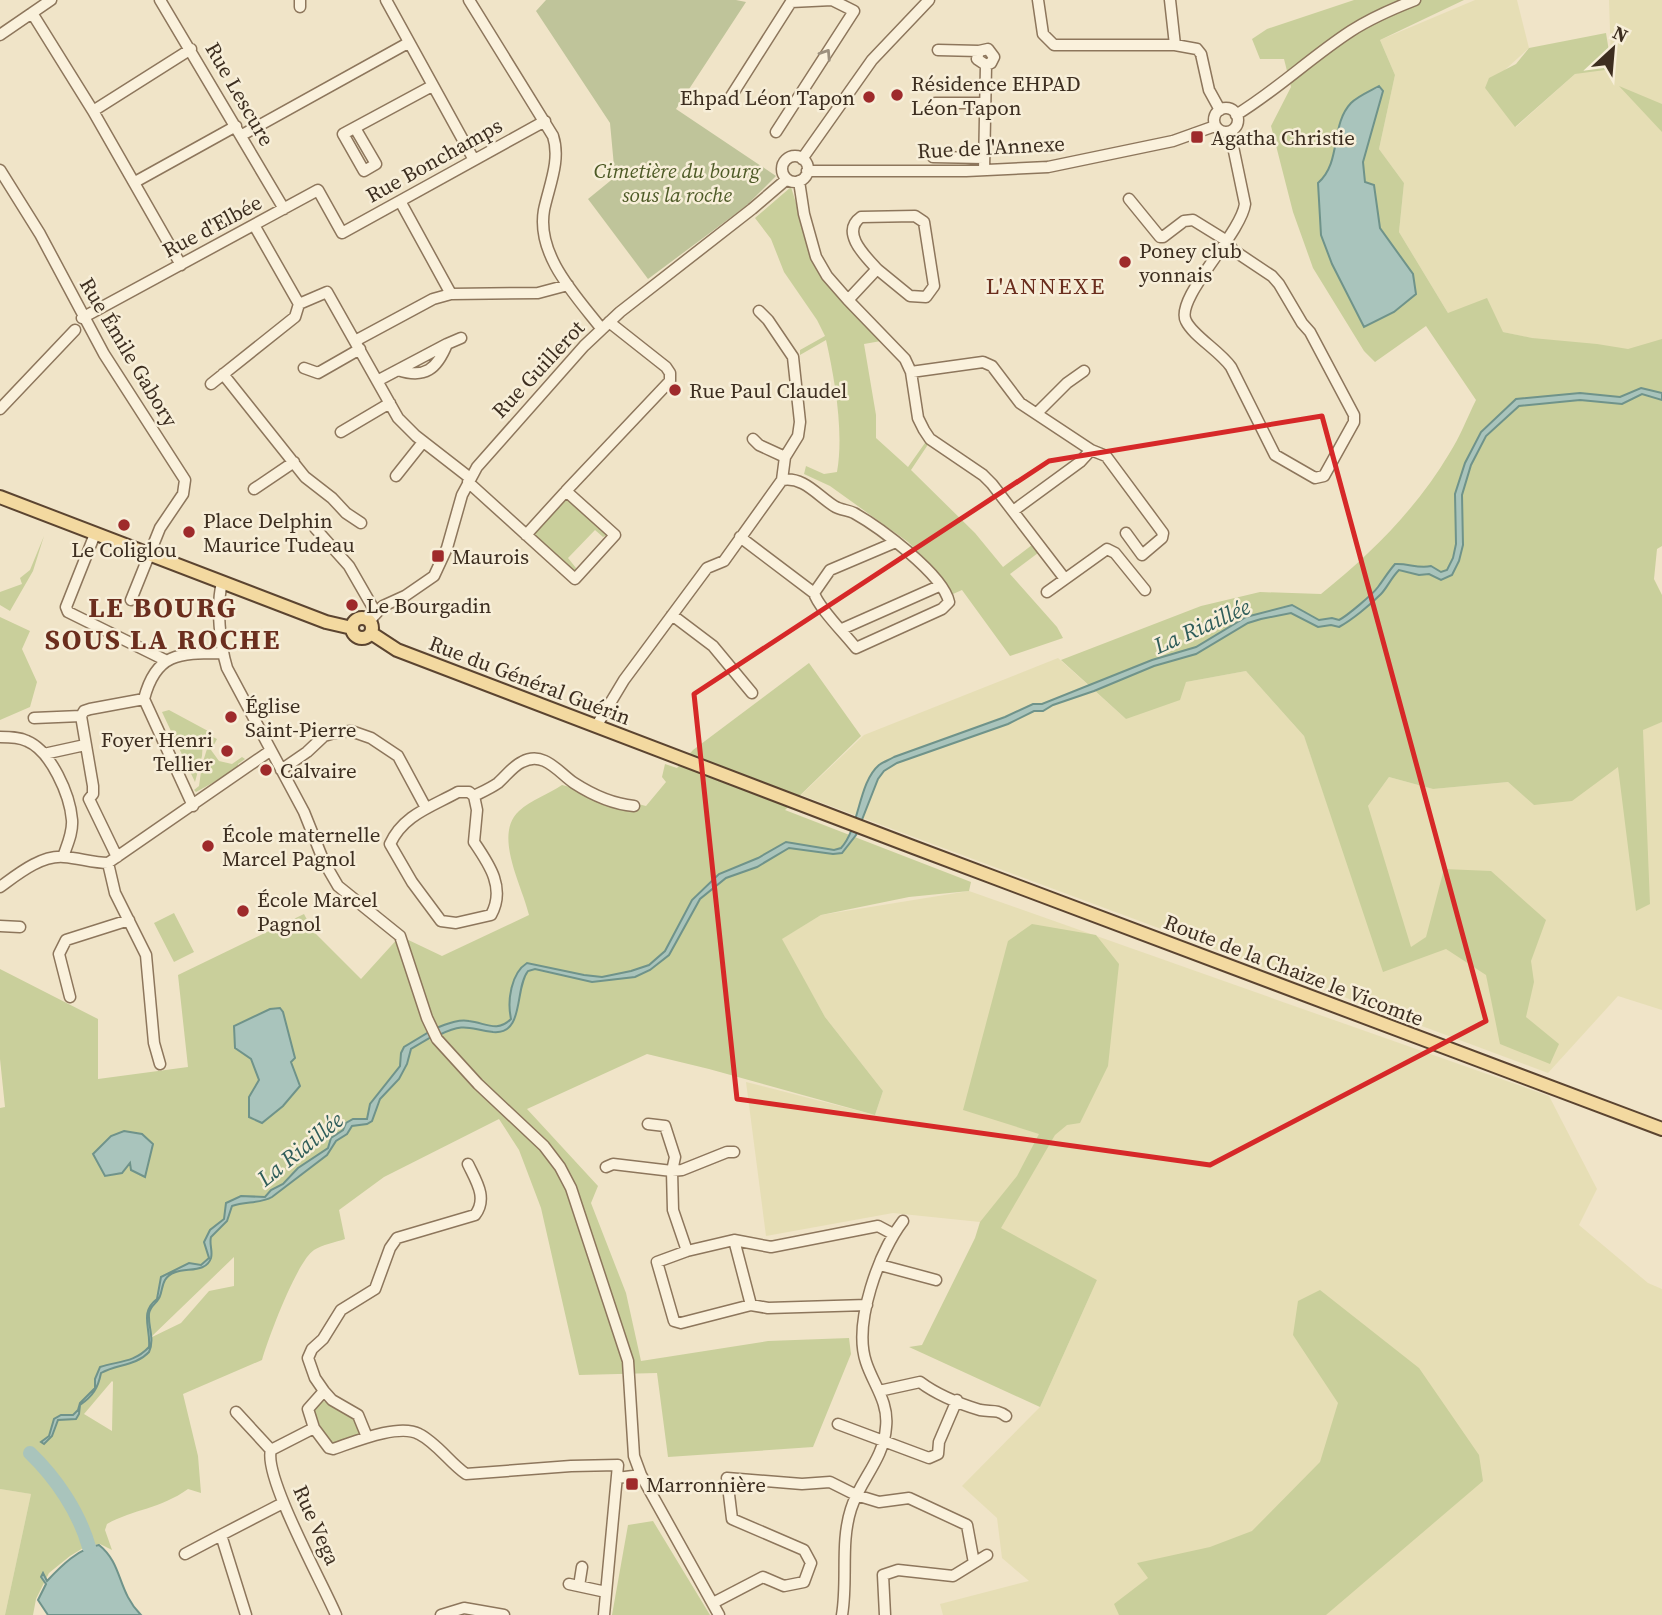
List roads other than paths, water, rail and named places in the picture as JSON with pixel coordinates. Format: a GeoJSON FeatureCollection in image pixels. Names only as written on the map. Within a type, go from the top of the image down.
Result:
{"type":"FeatureCollection","features":[{"type":"Feature","properties":{"kind":"main road"},"geometry":{"type":"LineString","coordinates":[[0,497],[222,583]]}},
{"type":"Feature","properties":{"kind":"main road","name":"Rue du Général Guérin"},"geometry":{"type":"LineString","coordinates":[[222,583],[331,624],[352,628],[358,637],[365,638],[372,622],[397,650],[848,822]]}},
{"type":"Feature","properties":{"kind":"main road","name":"Route de la Chaize le Vicomte"},"geometry":{"type":"LineString","coordinates":[[848,822],[1662,1129]]}},
{"type":"Feature","properties":{"kind":"street"},"geometry":{"type":"LineString","coordinates":[[0,35],[51,0]]}},
{"type":"Feature","properties":{"kind":"street","name":"Rue Lescure"},"geometry":{"type":"LineString","coordinates":[[160,0],[284,209]]}},
{"type":"Feature","properties":{"kind":"street"},"geometry":{"type":"LineString","coordinates":[[386,0],[474,160]]}},
{"type":"Feature","properties":{"kind":"street"},"geometry":{"type":"LineString","coordinates":[[469,0],[553,136],[556,153],[543,224],[551,255],[568,285],[605,325],[666,367],[670,373],[670,381],[526,535]]}},
{"type":"Feature","properties":{"kind":"street"},"geometry":{"type":"LineString","coordinates":[[730,98],[792,2],[832,0],[854,11],[776,132]]}},
{"type":"Feature","properties":{"kind":"street"},"geometry":{"type":"LineString","coordinates":[[802,159],[872,60],[929,0]]}},
{"type":"Feature","properties":{"kind":"street"},"geometry":{"type":"LineString","coordinates":[[1038,0],[1043,34],[1054,46],[1175,45],[1197,49],[1209,90],[1220,110]]}},
{"type":"Feature","properties":{"kind":"street"},"geometry":{"type":"LineString","coordinates":[[1170,0],[1175,45]]}},
{"type":"Feature","properties":{"kind":"street"},"geometry":{"type":"LineString","coordinates":[[1236,115],[1264,98],[1352,30],[1379,14],[1415,0]]}},
{"type":"Feature","properties":{"kind":"street"},"geometry":{"type":"LineString","coordinates":[[32,13],[135,181],[181,265]]}},
{"type":"Feature","properties":{"kind":"street"},"geometry":{"type":"LineString","coordinates":[[135,181],[408,44]]}},
{"type":"Feature","properties":{"kind":"street"},"geometry":{"type":"LineString","coordinates":[[93,111],[191,49]]}},
{"type":"Feature","properties":{"kind":"street"},"geometry":{"type":"LineString","coordinates":[[938,50],[988,49],[992,52],[993,60],[986,65],[984,170]]}},
{"type":"Feature","properties":{"kind":"street"},"geometry":{"type":"LineString","coordinates":[[355,128],[432,86]]}},
{"type":"Feature","properties":{"kind":"street"},"geometry":{"type":"LineString","coordinates":[[936,103],[984,103]]}},
{"type":"Feature","properties":{"kind":"street"},"geometry":{"type":"LineString","coordinates":[[1227,108],[1236,115],[1238,123],[1230,132],[1220,131],[1215,126],[1214,119],[1220,110],[1227,108]]}},
{"type":"Feature","properties":{"kind":"street","name":"Rue Bonchamps"},"geometry":{"type":"LineString","coordinates":[[342,233],[545,121]]}},
{"type":"Feature","properties":{"kind":"street","name":"Rue de l'Annexe"},"geometry":{"type":"LineString","coordinates":[[807,171],[1048,167],[1173,141],[1215,126]]}},
{"type":"Feature","properties":{"kind":"street"},"geometry":{"type":"LineString","coordinates":[[1129,199],[1160,237],[1184,221],[1193,220],[1227,241],[1233,250],[1272,276],[1279,284],[1310,332],[1353,409],[1354,422],[1321,479],[1275,455],[1231,367],[1186,323],[1185,305],[1227,241],[1241,219],[1245,204],[1230,132]]}},
{"type":"Feature","properties":{"kind":"street"},"geometry":{"type":"LineString","coordinates":[[792,157],[802,159],[807,171],[804,177],[799,181],[787,179],[782,172],[786,160],[792,157]]}},
{"type":"Feature","properties":{"kind":"street"},"geometry":{"type":"LineString","coordinates":[[933,157],[984,158]]}},
{"type":"Feature","properties":{"kind":"street","name":"Rue Émile Gabory"},"geometry":{"type":"LineString","coordinates":[[1,176],[40,234],[82,318],[184,480],[183,494],[160,528],[149,554]]}},
{"type":"Feature","properties":{"kind":"street","name":"Rue Guillerot"},"geometry":{"type":"LineString","coordinates":[[372,622],[383,606],[424,585],[434,576],[447,548],[456,512],[469,480],[487,453],[605,325],[787,179]]}},
{"type":"Feature","properties":{"kind":"street"},"geometry":{"type":"LineString","coordinates":[[799,181],[804,214],[816,257],[827,276],[905,359],[911,372],[918,418],[930,439],[983,475],[1065,579]]}},
{"type":"Feature","properties":{"kind":"street","name":"Rue d'Elbée"},"geometry":{"type":"LineString","coordinates":[[82,318],[317,190],[342,233]]}},
{"type":"Feature","properties":{"kind":"street"},"geometry":{"type":"LineString","coordinates":[[400,201],[451,294]]}},
{"type":"Feature","properties":{"kind":"street"},"geometry":{"type":"LineString","coordinates":[[915,216],[925,222],[934,286],[931,293],[926,297],[909,296],[877,269],[857,247],[853,226],[856,220],[862,217],[915,216]]}},
{"type":"Feature","properties":{"kind":"street"},"geometry":{"type":"LineString","coordinates":[[211,384],[295,317],[299,304],[254,225]]}},
{"type":"Feature","properties":{"kind":"street"},"geometry":{"type":"LineString","coordinates":[[848,300],[877,269]]}},
{"type":"Feature","properties":{"kind":"street"},"geometry":{"type":"LineString","coordinates":[[304,368],[318,373],[357,345],[433,299],[451,294],[538,293],[568,285]]}},
{"type":"Feature","properties":{"kind":"street"},"geometry":{"type":"LineString","coordinates":[[299,304],[327,292],[405,427],[469,480],[575,579],[615,535],[566,491]]}},
{"type":"Feature","properties":{"kind":"street"},"geometry":{"type":"LineString","coordinates":[[597,726],[624,680],[706,568],[724,561],[782,480],[785,457],[798,436],[800,422],[793,357],[759,311]]}},
{"type":"Feature","properties":{"kind":"street"},"geometry":{"type":"LineString","coordinates":[[0,409],[75,330]]}},
{"type":"Feature","properties":{"kind":"street"},"geometry":{"type":"LineString","coordinates":[[377,381],[461,338]]}},
{"type":"Feature","properties":{"kind":"street"},"geometry":{"type":"LineString","coordinates":[[398,370],[422,374],[442,357],[447,344]]}},
{"type":"Feature","properties":{"kind":"street"},"geometry":{"type":"LineString","coordinates":[[911,372],[962,363],[983,362],[992,366],[1020,403],[1091,450],[1106,456],[1163,533],[1163,538],[1142,555],[1126,533]]}},
{"type":"Feature","properties":{"kind":"street"},"geometry":{"type":"LineString","coordinates":[[1037,414],[1067,383],[1084,371]]}},
{"type":"Feature","properties":{"kind":"street"},"geometry":{"type":"LineString","coordinates":[[223,374],[305,477],[361,523]]}},
{"type":"Feature","properties":{"kind":"street"},"geometry":{"type":"LineString","coordinates":[[341,432],[390,403]]}},
{"type":"Feature","properties":{"kind":"street"},"geometry":{"type":"LineString","coordinates":[[753,439],[759,445],[785,457]]}},
{"type":"Feature","properties":{"kind":"street"},"geometry":{"type":"LineString","coordinates":[[396,476],[424,442]]}},
{"type":"Feature","properties":{"kind":"street"},"geometry":{"type":"LineString","coordinates":[[1013,511],[1080,462],[1091,450]]}},
{"type":"Feature","properties":{"kind":"street"},"geometry":{"type":"LineString","coordinates":[[254,489],[294,462]]}},
{"type":"Feature","properties":{"kind":"street"},"geometry":{"type":"LineString","coordinates":[[740,537],[814,593],[816,600],[856,648],[946,607],[948,597],[914,556],[896,542],[852,512],[836,508],[804,483],[792,478],[782,480]]}},
{"type":"Feature","properties":{"kind":"street"},"geometry":{"type":"LineString","coordinates":[[315,528],[349,566],[372,622]]}},
{"type":"Feature","properties":{"kind":"street"},"geometry":{"type":"LineString","coordinates":[[95,534],[66,607],[68,612],[165,660]]}},
{"type":"Feature","properties":{"kind":"street"},"geometry":{"type":"LineString","coordinates":[[814,593],[830,570],[896,542]]}},
{"type":"Feature","properties":{"kind":"street"},"geometry":{"type":"LineString","coordinates":[[1047,592],[1107,549],[1115,553],[1145,590]]}},
{"type":"Feature","properties":{"kind":"street"},"geometry":{"type":"LineString","coordinates":[[131,600],[149,554]]}},
{"type":"Feature","properties":{"kind":"street"},"geometry":{"type":"LineString","coordinates":[[222,583],[220,627],[227,668],[304,812],[324,862],[338,886],[400,936],[427,1018],[437,1039],[478,1084],[524,1126],[560,1167],[571,1188],[628,1361],[634,1456],[640,1475],[719,1615]]}},
{"type":"Feature","properties":{"kind":"street"},"geometry":{"type":"LineString","coordinates":[[842,629],[939,586]]}},
{"type":"Feature","properties":{"kind":"street"},"geometry":{"type":"LineString","coordinates":[[672,615],[713,646],[752,693]]}},
{"type":"Feature","properties":{"kind":"street"},"geometry":{"type":"LineString","coordinates":[[193,806],[144,699],[154,673],[165,660],[176,656],[223,653]]}},
{"type":"Feature","properties":{"kind":"street"},"geometry":{"type":"LineString","coordinates":[[117,857],[89,799],[93,794],[93,786],[81,716],[84,711],[90,709],[144,699]]}},
{"type":"Feature","properties":{"kind":"street"},"geometry":{"type":"LineString","coordinates":[[34,718],[81,716]]}},
{"type":"Feature","properties":{"kind":"street"},"geometry":{"type":"LineString","coordinates":[[281,770],[324,736],[351,731],[371,738],[398,756],[426,808]]}},
{"type":"Feature","properties":{"kind":"street"},"geometry":{"type":"LineString","coordinates":[[0,737],[25,739],[51,761],[72,822],[63,857]]}},
{"type":"Feature","properties":{"kind":"street"},"geometry":{"type":"LineString","coordinates":[[44,754],[85,745]]}},
{"type":"Feature","properties":{"kind":"street"},"geometry":{"type":"LineString","coordinates":[[0,887],[30,867],[49,859],[63,857],[108,863],[270,751]]}},
{"type":"Feature","properties":{"kind":"street"},"geometry":{"type":"LineString","coordinates":[[474,796],[496,784],[524,760],[540,760],[553,765],[572,782],[621,805],[634,806]]}},
{"type":"Feature","properties":{"kind":"street"},"geometry":{"type":"LineString","coordinates":[[458,792],[469,792],[474,796],[477,810],[474,842],[492,868],[497,891],[497,904],[491,915],[456,923],[441,921],[412,882],[390,845],[397,830],[426,808],[458,792]]}},
{"type":"Feature","properties":{"kind":"street"},"geometry":{"type":"LineString","coordinates":[[108,863],[115,893],[146,955],[154,1043],[160,1064]]}},
{"type":"Feature","properties":{"kind":"street"},"geometry":{"type":"LineString","coordinates":[[70,997],[59,954],[66,940],[129,920]]}},
{"type":"Feature","properties":{"kind":"street"},"geometry":{"type":"LineString","coordinates":[[0,926],[20,927]]}},
{"type":"Feature","properties":{"kind":"street"},"geometry":{"type":"LineString","coordinates":[[648,1124],[665,1126],[675,1157],[672,1171],[673,1210],[687,1251]]}},
{"type":"Feature","properties":{"kind":"street"},"geometry":{"type":"LineString","coordinates":[[606,1167],[613,1164],[682,1170],[727,1152],[734,1152]]}},
{"type":"Feature","properties":{"kind":"street"},"geometry":{"type":"LineString","coordinates":[[367,1437],[358,1415],[332,1401],[324,1391],[308,1362],[309,1354],[346,1306],[375,1289],[393,1242],[403,1236],[475,1215],[481,1208],[482,1196],[468,1164]]}},
{"type":"Feature","properties":{"kind":"street"},"geometry":{"type":"LineString","coordinates":[[842,1615],[846,1530],[856,1495],[885,1442],[887,1423],[885,1406],[862,1347],[862,1326],[880,1265],[893,1234],[903,1221]]}},
{"type":"Feature","properties":{"kind":"street"},"geometry":{"type":"LineString","coordinates":[[867,1305],[768,1308],[751,1305],[681,1322],[674,1321],[657,1262],[687,1251],[734,1240],[771,1247],[878,1226],[893,1234]]}},
{"type":"Feature","properties":{"kind":"street"},"geometry":{"type":"LineString","coordinates":[[734,1240],[751,1305]]}},
{"type":"Feature","properties":{"kind":"street"},"geometry":{"type":"LineString","coordinates":[[880,1265],[936,1280]]}},
{"type":"Feature","properties":{"kind":"street"},"geometry":{"type":"LineString","coordinates":[[879,1391],[920,1382],[957,1401],[982,1410],[998,1410],[1006,1416]]}},
{"type":"Feature","properties":{"kind":"street"},"geometry":{"type":"LineString","coordinates":[[324,1391],[308,1409],[314,1428],[326,1446],[333,1449],[367,1437],[403,1431],[418,1433],[460,1469],[471,1474],[618,1465],[604,1615]]}},
{"type":"Feature","properties":{"kind":"street"},"geometry":{"type":"LineString","coordinates":[[838,1424],[929,1458],[938,1454],[939,1442],[957,1401]]}},
{"type":"Feature","properties":{"kind":"street"},"geometry":{"type":"LineString","coordinates":[[236,1412],[271,1450],[314,1428]]}},
{"type":"Feature","properties":{"kind":"street","name":"Rue Vega"},"geometry":{"type":"LineString","coordinates":[[271,1450],[271,1462],[283,1503],[336,1615]]}},
{"type":"Feature","properties":{"kind":"street"},"geometry":{"type":"LineString","coordinates":[[617,1478],[640,1475]]}},
{"type":"Feature","properties":{"kind":"street"},"geometry":{"type":"LineString","coordinates":[[713,1603],[762,1577],[783,1586],[804,1582],[811,1563],[804,1550],[732,1519],[727,1478],[802,1484],[830,1482],[856,1495],[879,1502],[909,1498],[967,1525],[974,1563]]}},
{"type":"Feature","properties":{"kind":"street"},"geometry":{"type":"LineString","coordinates":[[185,1554],[283,1503]]}},
{"type":"Feature","properties":{"kind":"street"},"geometry":{"type":"LineString","coordinates":[[221,1535],[247,1615]]}},
{"type":"Feature","properties":{"kind":"street"},"geometry":{"type":"LineString","coordinates":[[885,1615],[883,1575],[898,1570],[953,1576],[987,1555]]}},
{"type":"Feature","properties":{"kind":"street"},"geometry":{"type":"LineString","coordinates":[[582,1567],[574,1585],[606,1592]]}},
{"type":"Feature","properties":{"kind":"street"},"geometry":{"type":"LineString","coordinates":[[441,1615],[464,1608],[504,1615]]}},
{"type":"Feature","properties":{"kind":"water"},"geometry":{"type":"Polygon","coordinates":[[[1379,86],[1383,91],[1363,162],[1365,182],[1374,185],[1380,228],[1413,274],[1416,294],[1394,312],[1364,327],[1332,264],[1321,235],[1318,183],[1330,165],[1345,112],[1354,100],[1379,86]]]}},
{"type":"Feature","properties":{"kind":"water"},"geometry":{"type":"Polygon","coordinates":[[[1641,388],[1662,393],[1662,400],[1642,394],[1622,404],[1580,400],[1519,406],[1486,436],[1471,465],[1462,495],[1463,545],[1452,575],[1441,580],[1429,574],[1419,575],[1399,570],[1377,598],[1339,627],[1318,627],[1291,613],[1248,623],[1196,654],[1154,666],[1043,711],[1034,711],[1008,724],[897,763],[884,771],[878,779],[856,835],[842,853],[789,848],[757,867],[726,878],[700,899],[669,955],[650,970],[635,977],[592,982],[535,969],[528,971],[510,1026],[503,1031],[493,1032],[461,1028],[439,1035],[436,1028],[457,1021],[501,1026],[511,1019],[510,1004],[514,980],[527,963],[602,977],[649,965],[665,951],[692,900],[719,874],[758,858],[786,842],[834,850],[841,848],[852,829],[872,773],[879,765],[894,757],[1005,717],[1033,704],[1042,704],[1152,660],[1196,647],[1246,617],[1292,605],[1319,620],[1339,620],[1375,590],[1395,564],[1431,566],[1441,572],[1447,570],[1456,544],[1455,494],[1465,463],[1481,432],[1516,399],[1580,393],[1620,397],[1641,388]]]}},
{"type":"Feature","properties":{"kind":"water"},"geometry":{"type":"Polygon","coordinates":[[[280,1008],[295,1058],[291,1062],[300,1086],[283,1106],[262,1123],[249,1117],[249,1097],[259,1080],[251,1059],[235,1048],[234,1026],[270,1009],[280,1008]]]}},
{"type":"Feature","properties":{"kind":"water"},"geometry":{"type":"Polygon","coordinates":[[[429,1032],[431,1037],[411,1049],[399,1079],[380,1099],[372,1121],[352,1126],[347,1134],[336,1141],[327,1155],[272,1197],[232,1206],[227,1221],[211,1237],[211,1258],[208,1264],[176,1272],[165,1280],[159,1298],[150,1311],[149,1352],[138,1360],[101,1373],[94,1391],[80,1405],[76,1419],[58,1420],[52,1436],[44,1444],[41,1442],[49,1436],[54,1419],[61,1415],[73,1415],[78,1410],[80,1403],[95,1388],[100,1367],[132,1359],[149,1347],[148,1309],[157,1299],[161,1277],[189,1263],[201,1265],[209,1258],[204,1242],[210,1230],[224,1219],[226,1203],[241,1196],[265,1197],[271,1190],[283,1184],[298,1168],[328,1148],[331,1138],[343,1130],[346,1123],[353,1119],[367,1119],[370,1104],[400,1066],[404,1047],[429,1032]]]}},
{"type":"Feature","properties":{"kind":"water"},"geometry":{"type":"Polygon","coordinates":[[[124,1131],[142,1134],[153,1144],[145,1177],[131,1170],[130,1163],[122,1173],[105,1176],[93,1154],[111,1136],[124,1131]]]}},
{"type":"Feature","properties":{"kind":"water"},"geometry":{"type":"Polygon","coordinates":[[[99,1545],[107,1552],[128,1597],[141,1615],[48,1615],[38,1600],[46,1584],[41,1577],[43,1573],[47,1581],[77,1554],[99,1545]]]}},
{"type":"Feature","properties":{"kind":"waterway"},"geometry":{"type":"LineString","coordinates":[[30,1453],[66,1496],[89,1547]]}},
{"type":"Feature","properties":{"kind":"place","name":"Résidence EHPAD Léon Tapon"},"geometry":{"type":"Point","coordinates":[897,95]}},
{"type":"Feature","properties":{"kind":"place","name":"Ehpad Léon Tapon"},"geometry":{"type":"Point","coordinates":[869,97]}},
{"type":"Feature","properties":{"kind":"place","name":"Agatha Christie"},"geometry":{"type":"Point","coordinates":[1197,137]}},
{"type":"Feature","properties":{"kind":"place","name":"Poney club yonnais"},"geometry":{"type":"Point","coordinates":[1125,262]}},
{"type":"Feature","properties":{"kind":"place","name":"Rue Paul Claudel"},"geometry":{"type":"Point","coordinates":[675,390]}},
{"type":"Feature","properties":{"kind":"place","name":"Le Coliglou"},"geometry":{"type":"Point","coordinates":[124,525]}},
{"type":"Feature","properties":{"kind":"place","name":"Place Delphin Maurice Tudeau"},"geometry":{"type":"Point","coordinates":[189,532]}},
{"type":"Feature","properties":{"kind":"place","name":"Maurois"},"geometry":{"type":"Point","coordinates":[438,556]}},
{"type":"Feature","properties":{"kind":"place","name":"Le Bourgadin"},"geometry":{"type":"Point","coordinates":[352,605]}},
{"type":"Feature","properties":{"kind":"place","name":"Église Saint-Pierre"},"geometry":{"type":"Point","coordinates":[231,717]}},
{"type":"Feature","properties":{"kind":"place","name":"Foyer Henri Tellier"},"geometry":{"type":"Point","coordinates":[227,751]}},
{"type":"Feature","properties":{"kind":"place","name":"Calvaire"},"geometry":{"type":"Point","coordinates":[266,770]}},
{"type":"Feature","properties":{"kind":"place","name":"École maternelle Marcel Pagnol"},"geometry":{"type":"Point","coordinates":[208,846]}},
{"type":"Feature","properties":{"kind":"place","name":"École Marcel Pagnol"},"geometry":{"type":"Point","coordinates":[243,911]}},
{"type":"Feature","properties":{"kind":"place","name":"Marronnière"},"geometry":{"type":"Point","coordinates":[632,1484]}},
{"type":"Feature","properties":{"kind":"district","name":"L'ANNEXE"},"geometry":{"type":"Point","coordinates":[1046,286]}},
{"type":"Feature","properties":{"kind":"district","name":"LE BOURG SOUS LA ROCHE"},"geometry":{"type":"Point","coordinates":[163,623]}},
{"type":"Feature","properties":{"kind":"park label","name":"Cimetière du bourg sous la roche"},"geometry":{"type":"Point","coordinates":[677,182]}},
{"type":"Feature","properties":{"kind":"water label","name":"La Riaillée"},"geometry":{"type":"Point","coordinates":[1202,626]}},
{"type":"Feature","properties":{"kind":"water label","name":"La Riaillée"},"geometry":{"type":"Point","coordinates":[300,1149]}}]}
